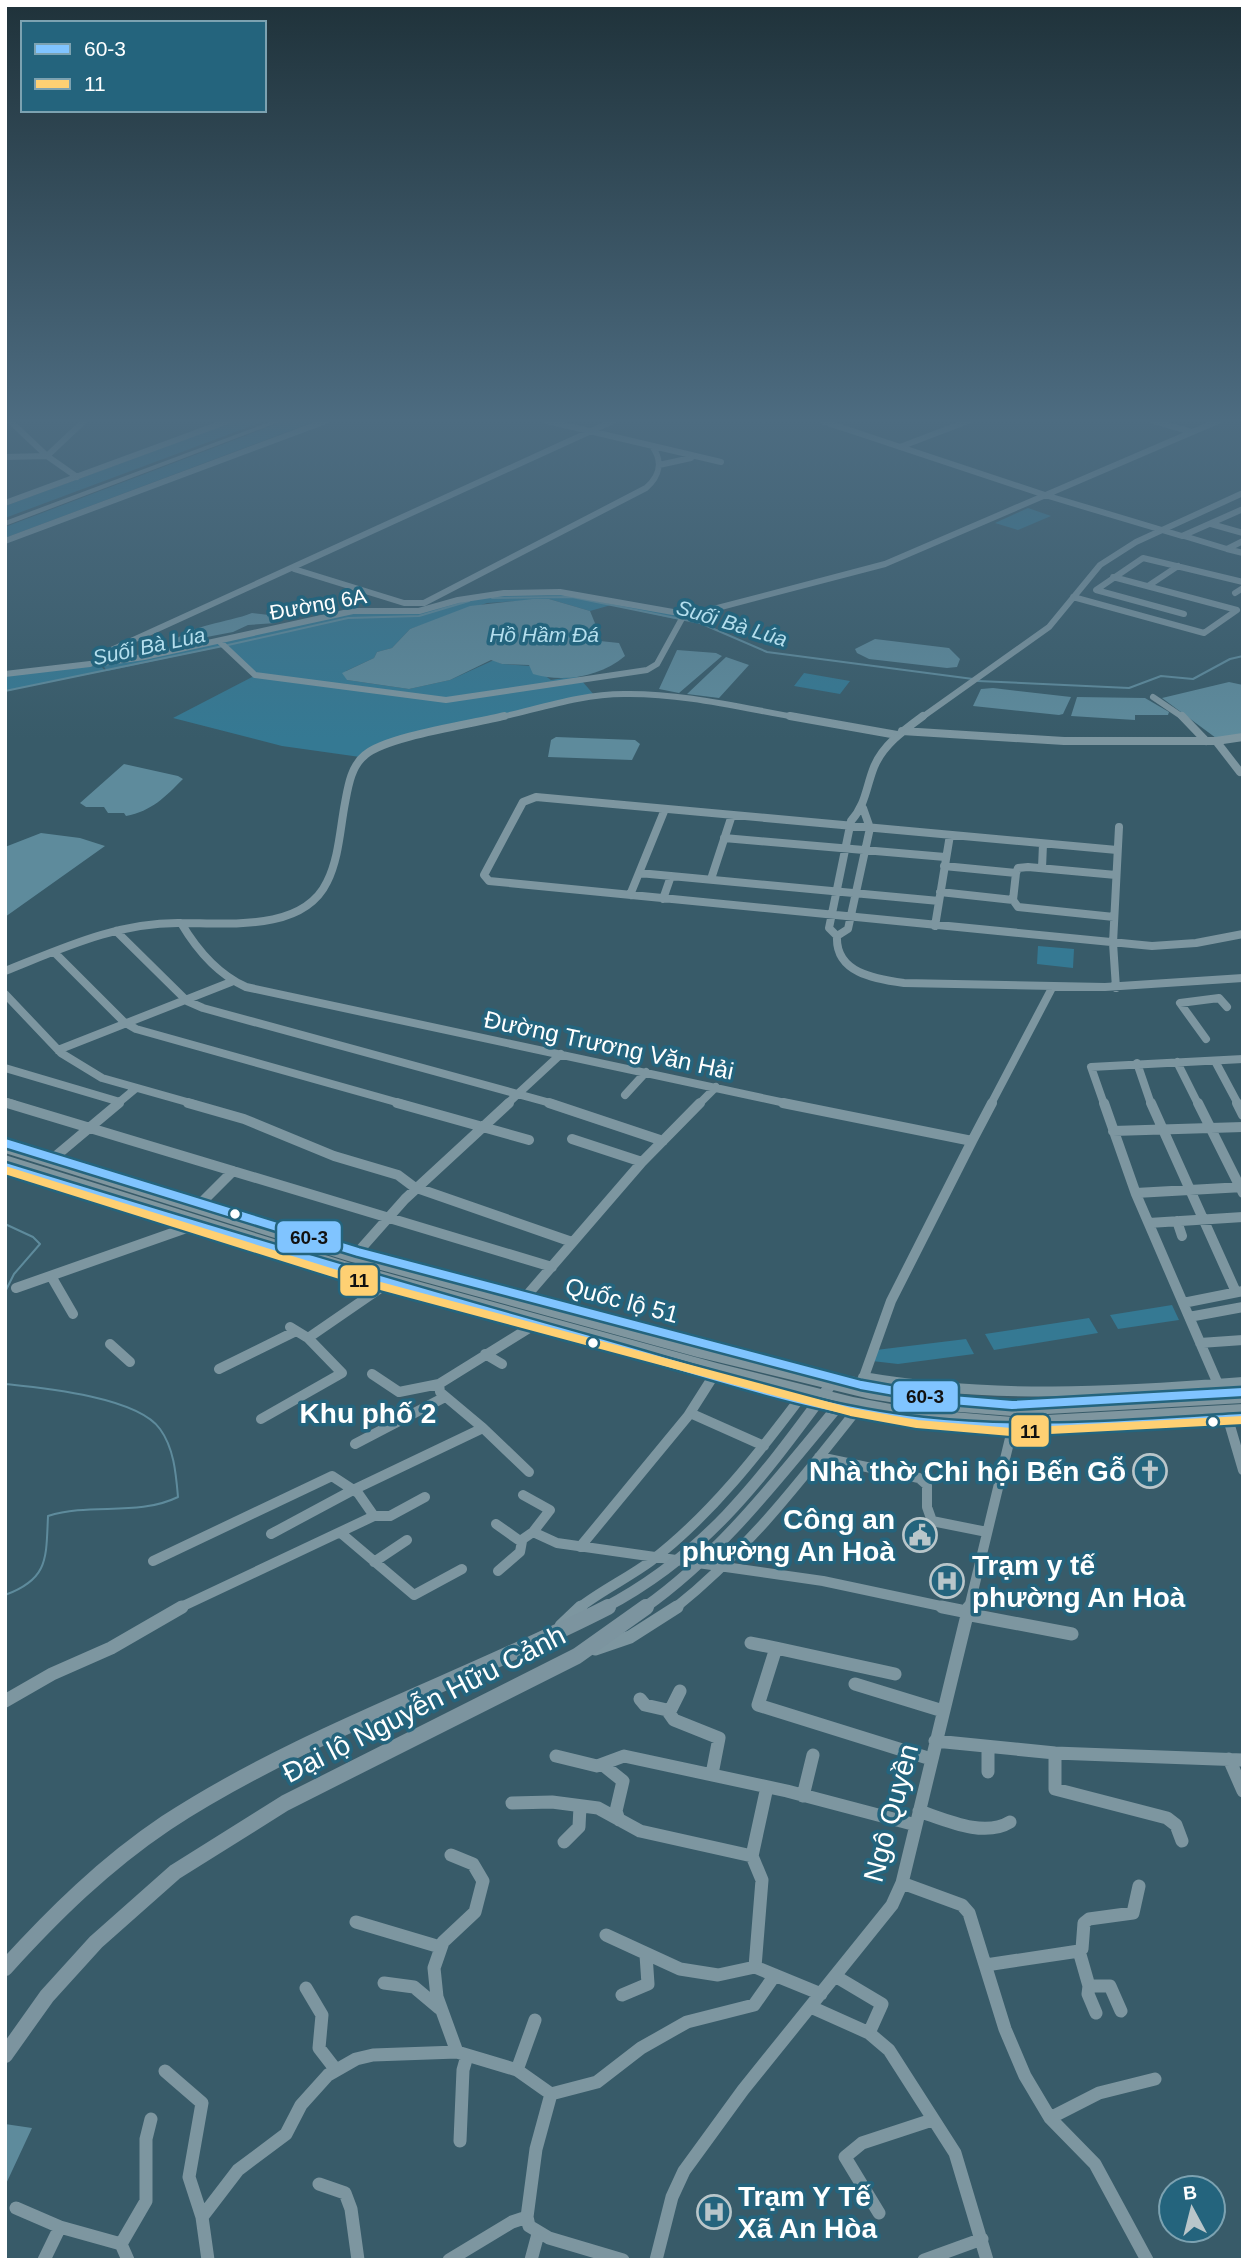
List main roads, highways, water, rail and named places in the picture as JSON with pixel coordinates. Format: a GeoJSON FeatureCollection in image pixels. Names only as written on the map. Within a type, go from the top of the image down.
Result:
{"type":"FeatureCollection","features":[{"type":"Feature","properties":{"kind":"highway","name":"Quốc lộ 51"},"geometry":{"type":"LineString","coordinates":[[5,1149],[51,1161],[198,1215]]}},
{"type":"Feature","properties":{"kind":"highway","name":"Quốc lộ 51"},"geometry":{"type":"LineString","coordinates":[[5,1159],[198,1215],[538,1322],[716,1372],[809,1386]]}},
{"type":"Feature","properties":{"kind":"highway","name":"Quốc lộ 51"},"geometry":{"type":"LineString","coordinates":[[350,1262],[523,1300],[826,1390],[948,1406],[1012,1411],[1221,1392],[1243,1398]]}},
{"type":"Feature","properties":{"kind":"highway","name":"Quốc lộ 51"},"geometry":{"type":"LineString","coordinates":[[858,1394],[918,1414],[1012,1422],[1196,1417],[1243,1409]]}},
{"type":"Feature","properties":{"kind":"main road","name":"Quốc lộ 51"},"geometry":{"type":"LineString","coordinates":[[5,1143],[51,1161]]}},
{"type":"Feature","properties":{"kind":"main road","name":"Quốc lộ 51"},"geometry":{"type":"LineString","coordinates":[[5,1167],[198,1215]]}},
{"type":"Feature","properties":{"kind":"main road","name":"Quốc lộ 51"},"geometry":{"type":"LineString","coordinates":[[350,1262],[385,1284],[538,1322]]}},
{"type":"Feature","properties":{"kind":"main road","name":"Quốc lộ 51"},"geometry":{"type":"LineString","coordinates":[[826,1390],[940,1399],[1243,1392]]}},
{"type":"Feature","properties":{"kind":"main road","name":"Đại lộ Nguyễn Hữu Cảnh"},"geometry":{"type":"LineString","coordinates":[[5,1968],[54,1912],[88,1879],[203,1797],[284,1754],[556,1632],[637,1588],[677,1562],[723,1518],[782,1451],[826,1390]]}},
{"type":"Feature","properties":{"kind":"main road","name":"Quốc lộ 51"},"geometry":{"type":"LineString","coordinates":[[858,1394],[921,1422],[1011,1434],[1196,1417],[1243,1418]]}},
{"type":"Feature","properties":{"kind":"main road","name":"Đại lộ Nguyễn Hữu Cảnh"},"geometry":{"type":"LineString","coordinates":[[5,2055],[47,1996],[96,1942],[175,1872],[285,1803],[576,1656],[652,1605],[700,1566],[858,1394]]}},
{"type":"Feature","properties":{"kind":"water","name":"Hồ Hầm Đá"},"geometry":{"type":"Polygon","coordinates":[[[549,599],[590,611],[599,633],[581,639],[619,643],[625,656],[604,669],[569,678],[545,677],[533,674],[529,665],[502,664],[491,660],[450,680],[409,689],[347,680],[342,673],[374,658],[377,652],[392,648],[410,629],[470,606],[549,599]]]}},
{"type":"Feature","properties":{"kind":"water"},"geometry":{"type":"Polygon","coordinates":[[[252,613],[269,615],[276,623],[248,625],[233,632],[170,644],[188,632],[252,613]]]}},
{"type":"Feature","properties":{"kind":"water"},"geometry":{"type":"Polygon","coordinates":[[[875,639],[949,648],[960,659],[957,667],[947,668],[869,659],[857,653],[855,649],[875,639]]]}},
{"type":"Feature","properties":{"kind":"water"},"geometry":{"type":"Polygon","coordinates":[[[677,650],[716,653],[722,656],[679,693],[659,689],[677,650]]]}},
{"type":"Feature","properties":{"kind":"water"},"geometry":{"type":"Polygon","coordinates":[[[726,657],[749,665],[719,698],[687,694],[726,657]]]}},
{"type":"Feature","properties":{"kind":"water"},"geometry":{"type":"Polygon","coordinates":[[[1229,682],[1243,685],[1243,736],[1216,738],[1162,698],[1229,682]]]}},
{"type":"Feature","properties":{"kind":"water"},"geometry":{"type":"Polygon","coordinates":[[[981,689],[1071,697],[1063,714],[1059,715],[973,706],[981,689]]]}},
{"type":"Feature","properties":{"kind":"water"},"geometry":{"type":"Polygon","coordinates":[[[1077,697],[1145,698],[1169,712],[1168,715],[1135,715],[1135,720],[1071,716],[1077,697]]]}},
{"type":"Feature","properties":{"kind":"water"},"geometry":{"type":"Polygon","coordinates":[[[556,737],[635,740],[640,744],[632,760],[548,757],[551,740],[556,737]]]}},
{"type":"Feature","properties":{"kind":"water"},"geometry":{"type":"Polygon","coordinates":[[[124,764],[183,779],[151,807],[135,814],[126,816],[124,813],[108,813],[104,807],[86,807],[80,803],[124,764]]]}},
{"type":"Feature","properties":{"kind":"water"},"geometry":{"type":"Polygon","coordinates":[[[41,833],[80,838],[105,846],[5,917],[5,847],[41,833]]]}},
{"type":"Feature","properties":{"kind":"water"},"geometry":{"type":"Polygon","coordinates":[[[5,2124],[32,2128],[5,2186],[5,2124]]]}},
{"type":"Feature","properties":{"kind":"waterway","name":"Suối Bà Lúa"},"geometry":{"type":"LineString","coordinates":[[492,598],[572,597],[700,623],[767,652],[973,679]]}},
{"type":"Feature","properties":{"kind":"waterway","name":"Suối Bà Lúa"},"geometry":{"type":"LineString","coordinates":[[228,645],[348,618],[419,616],[469,601]]}},
{"type":"Feature","properties":{"kind":"waterway","name":"Suối Bà Lúa"},"geometry":{"type":"LineString","coordinates":[[5,691],[223,646]]}},
{"type":"Feature","properties":{"kind":"waterway","name":"Suối Bà Lúa"},"geometry":{"type":"LineString","coordinates":[[978,681],[1129,688],[1161,676],[1193,679],[1230,659],[1243,656]]}},
{"type":"Feature","properties":{"kind":"waterway","name":"Suối Bà Lúa"},"geometry":{"type":"LineString","coordinates":[[5,1224],[33,1237],[40,1244],[14,1274],[5,1292]]}},
{"type":"Feature","properties":{"kind":"waterway","name":"Suối Bà Lúa"},"geometry":{"type":"LineString","coordinates":[[5,1384],[88,1396],[131,1409],[148,1418],[165,1436],[175,1470],[178,1497],[146,1506],[81,1510],[48,1516],[47,1544],[42,1565],[30,1582],[5,1595]]}},
{"type":"Feature","properties":{"kind":"place","name":"Nhà thờ Chi hội Bến Gỗ"},"geometry":{"type":"Point","coordinates":[1150,1471]}},
{"type":"Feature","properties":{"kind":"place","name":"Công an phường An Hoà"},"geometry":{"type":"Point","coordinates":[920,1535]}},
{"type":"Feature","properties":{"kind":"place","name":"Trạm y tế phường An Hoà"},"geometry":{"type":"Point","coordinates":[947,1581]}},
{"type":"Feature","properties":{"kind":"place","name":"Trạm Y Tế Xã An Hòa"},"geometry":{"type":"Point","coordinates":[714,2212]}},
{"type":"Feature","properties":{"kind":"district","name":"Khu phố 2"},"geometry":{"type":"Point","coordinates":[368,1413]}}]}
